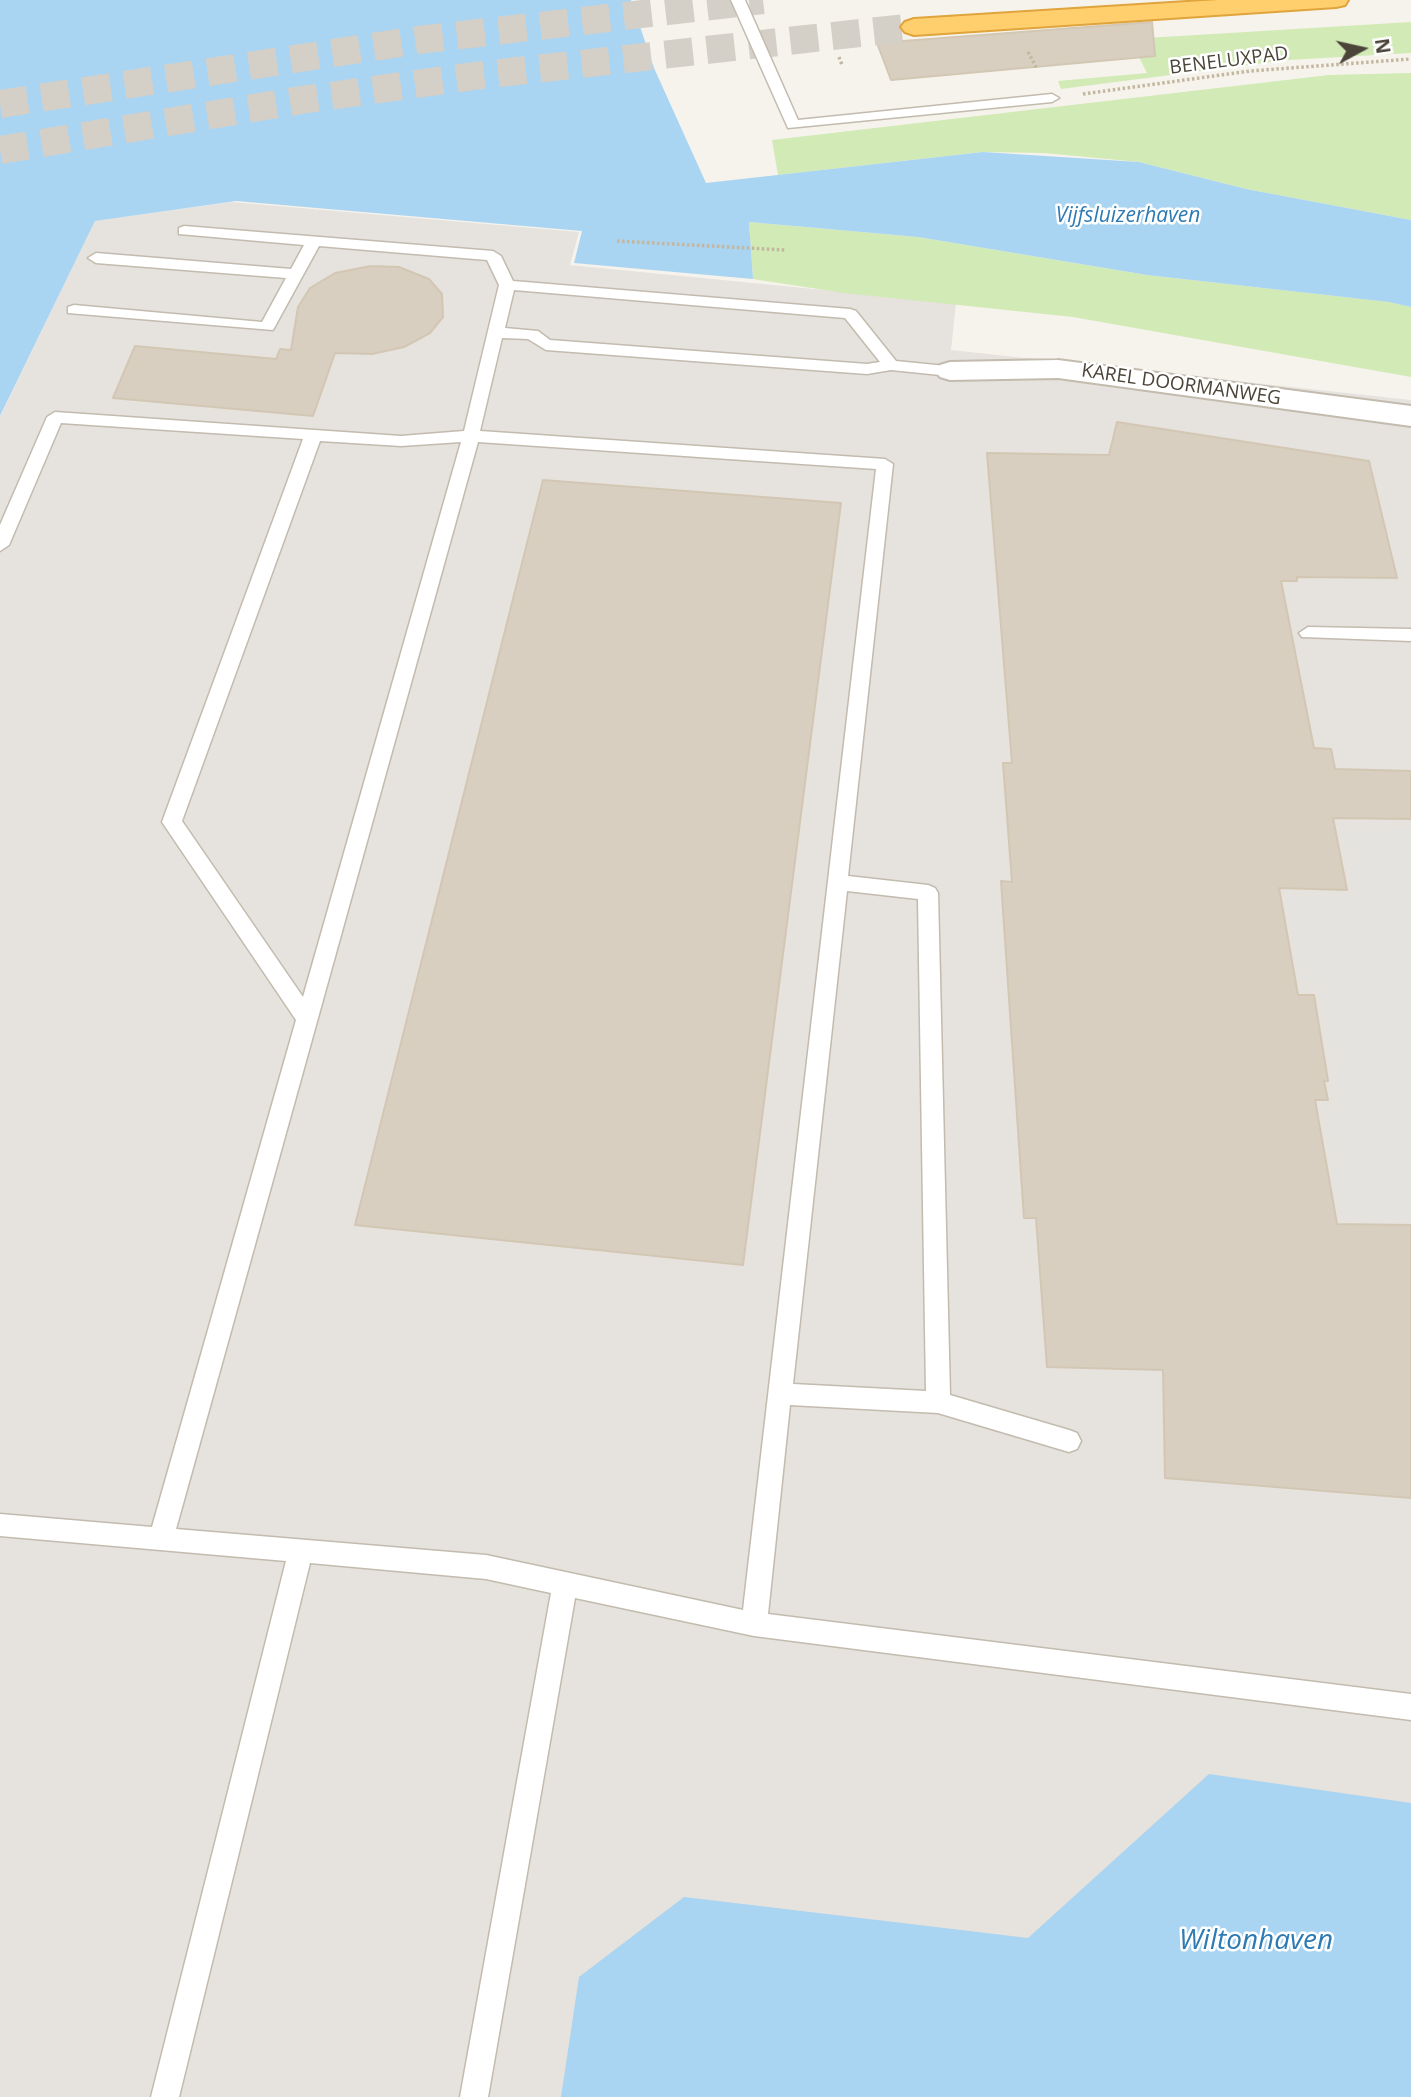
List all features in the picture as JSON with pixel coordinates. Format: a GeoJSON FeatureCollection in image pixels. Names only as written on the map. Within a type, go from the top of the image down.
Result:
{"type":"FeatureCollection","features":[{"type":"Feature","properties":{"kind":"highway"},"geometry":{"type":"LineString","coordinates":[[914,27],[1336,0]]}},
{"type":"Feature","properties":{"kind":"street","name":"KAREL DOORMANWEG"},"geometry":{"type":"LineString","coordinates":[[950,372],[1058,369],[1411,416]]}},
{"type":"Feature","properties":{"kind":"lane"},"geometry":{"type":"LineString","coordinates":[[738,0],[793,125],[1052,98]]}},
{"type":"Feature","properties":{"kind":"lane"},"geometry":{"type":"LineString","coordinates":[[161,1539],[471,436],[507,285],[493,256],[184,230]]}},
{"type":"Feature","properties":{"kind":"lane"},"geometry":{"type":"LineString","coordinates":[[74,310],[267,327],[314,241]]}},
{"type":"Feature","properties":{"kind":"lane"},"geometry":{"type":"LineString","coordinates":[[96,258],[296,274]]}},
{"type":"Feature","properties":{"kind":"lane"},"geometry":{"type":"LineString","coordinates":[[507,285],[850,314],[891,365]]}},
{"type":"Feature","properties":{"kind":"lane"},"geometry":{"type":"LineString","coordinates":[[495,332],[532,334],[547,345],[867,369],[891,365],[950,372]]}},
{"type":"Feature","properties":{"kind":"lane"},"geometry":{"type":"LineString","coordinates":[[0,545],[55,417],[401,441],[471,436],[885,464],[754,1624]]}},
{"type":"Feature","properties":{"kind":"lane"},"geometry":{"type":"LineString","coordinates":[[307,1018],[172,822],[313,436]]}},
{"type":"Feature","properties":{"kind":"lane"},"geometry":{"type":"LineString","coordinates":[[1308,633],[1411,635]]}},
{"type":"Feature","properties":{"kind":"lane"},"geometry":{"type":"LineString","coordinates":[[837,881],[928,893],[938,1402]]}},
{"type":"Feature","properties":{"kind":"lane"},"geometry":{"type":"LineString","coordinates":[[780,1394],[938,1402],[1069,1441]]}},
{"type":"Feature","properties":{"kind":"lane"},"geometry":{"type":"LineString","coordinates":[[0,1526],[486,1567],[754,1624],[1411,1707]]}},
{"type":"Feature","properties":{"kind":"lane"},"geometry":{"type":"LineString","coordinates":[[165,2097],[301,1551]]}},
{"type":"Feature","properties":{"kind":"lane"},"geometry":{"type":"LineString","coordinates":[[474,2097],[565,1584]]}},
{"type":"Feature","properties":{"kind":"path"},"geometry":{"type":"LineString","coordinates":[[839,57],[842,65]]}},
{"type":"Feature","properties":{"kind":"path","name":"BENELUXPAD"},"geometry":{"type":"LineString","coordinates":[[1052,98],[1251,71],[1411,59]]}},
{"type":"Feature","properties":{"kind":"path"},"geometry":{"type":"LineString","coordinates":[[617,242],[785,250]]}},
{"type":"Feature","properties":{"kind":"shaded area"},"geometry":{"type":"Polygon","coordinates":[[[231,202],[579,232],[570,265],[956,303],[951,350],[1411,400],[1411,1828],[1040,1974],[581,2097],[0,2097],[0,417],[95,221],[231,202]]]}},
{"type":"Feature","properties":{"kind":"shaded area"},"geometry":{"type":"Polygon","coordinates":[[[1344,826],[1411,828],[1411,1220],[1343,1218],[1326,1112],[1342,1112],[1320,981],[1302,980],[1294,938],[1287,896],[1357,897],[1344,826]]]}},
{"type":"Feature","properties":{"kind":"green space"},"geometry":{"type":"Polygon","coordinates":[[[1411,22],[1411,53],[1288,60],[1061,89],[1058,81],[1147,73],[1130,39],[1411,22]]]}},
{"type":"Feature","properties":{"kind":"green space"},"geometry":{"type":"Polygon","coordinates":[[[1411,73],[1411,220],[1246,189],[1139,162],[1044,153],[983,152],[778,175],[772,140],[1329,75],[1411,73]]]}},
{"type":"Feature","properties":{"kind":"green space"},"geometry":{"type":"Polygon","coordinates":[[[749,222],[918,237],[1147,275],[1390,302],[1411,307],[1411,377],[1073,317],[844,293],[753,279],[749,222]]]}},
{"type":"Feature","properties":{"kind":"water","name":"Vijfsluizerhaven"},"geometry":{"type":"Polygon","coordinates":[[[0,0],[631,0],[654,68],[706,183],[983,152],[1139,162],[1246,189],[1411,220],[1411,307],[1389,302],[1147,275],[918,237],[749,222],[753,279],[574,263],[582,231],[236,201],[95,221],[0,416],[0,0]]]}},
{"type":"Feature","properties":{"kind":"water","name":"Wiltonhaven"},"geometry":{"type":"Polygon","coordinates":[[[1209,1774],[1411,1803],[1411,2097],[561,2097],[579,1977],[684,1897],[1028,1938],[1209,1774]]]}},
{"type":"Feature","properties":{"kind":"building"},"geometry":{"type":"Polygon","coordinates":[[[1152,22],[1155,56],[891,80],[877,43],[1152,22]]]}},
{"type":"Feature","properties":{"kind":"building"},"geometry":{"type":"Polygon","coordinates":[[[371,266],[399,267],[429,279],[442,294],[443,317],[430,333],[404,347],[372,354],[335,353],[313,416],[113,398],[135,346],[276,359],[280,349],[291,350],[298,307],[310,288],[335,273],[371,266]]]}},
{"type":"Feature","properties":{"kind":"building"},"geometry":{"type":"Polygon","coordinates":[[[1117,422],[1369,461],[1397,578],[1297,577],[1297,581],[1281,581],[1314,748],[1331,749],[1335,769],[1411,771],[1411,819],[1333,818],[1347,890],[1279,888],[1298,995],[1314,995],[1328,1081],[1324,1081],[1328,1100],[1315,1100],[1337,1224],[1411,1225],[1411,1498],[1165,1478],[1163,1370],[1047,1367],[1036,1218],[1024,1218],[1001,881],[1012,882],[1003,763],[1012,763],[987,453],[1109,455],[1117,422]]]}},
{"type":"Feature","properties":{"kind":"building"},"geometry":{"type":"Polygon","coordinates":[[[543,480],[841,503],[743,1265],[355,1225],[543,480]]]}},
{"type":"Feature","properties":{"kind":"tunnel"},"geometry":{"type":"LineString","coordinates":[[0,104],[418,40],[763,0]]}},
{"type":"Feature","properties":{"kind":"tunnel"},"geometry":{"type":"LineString","coordinates":[[0,150],[301,100],[481,75],[914,27]]}}]}
